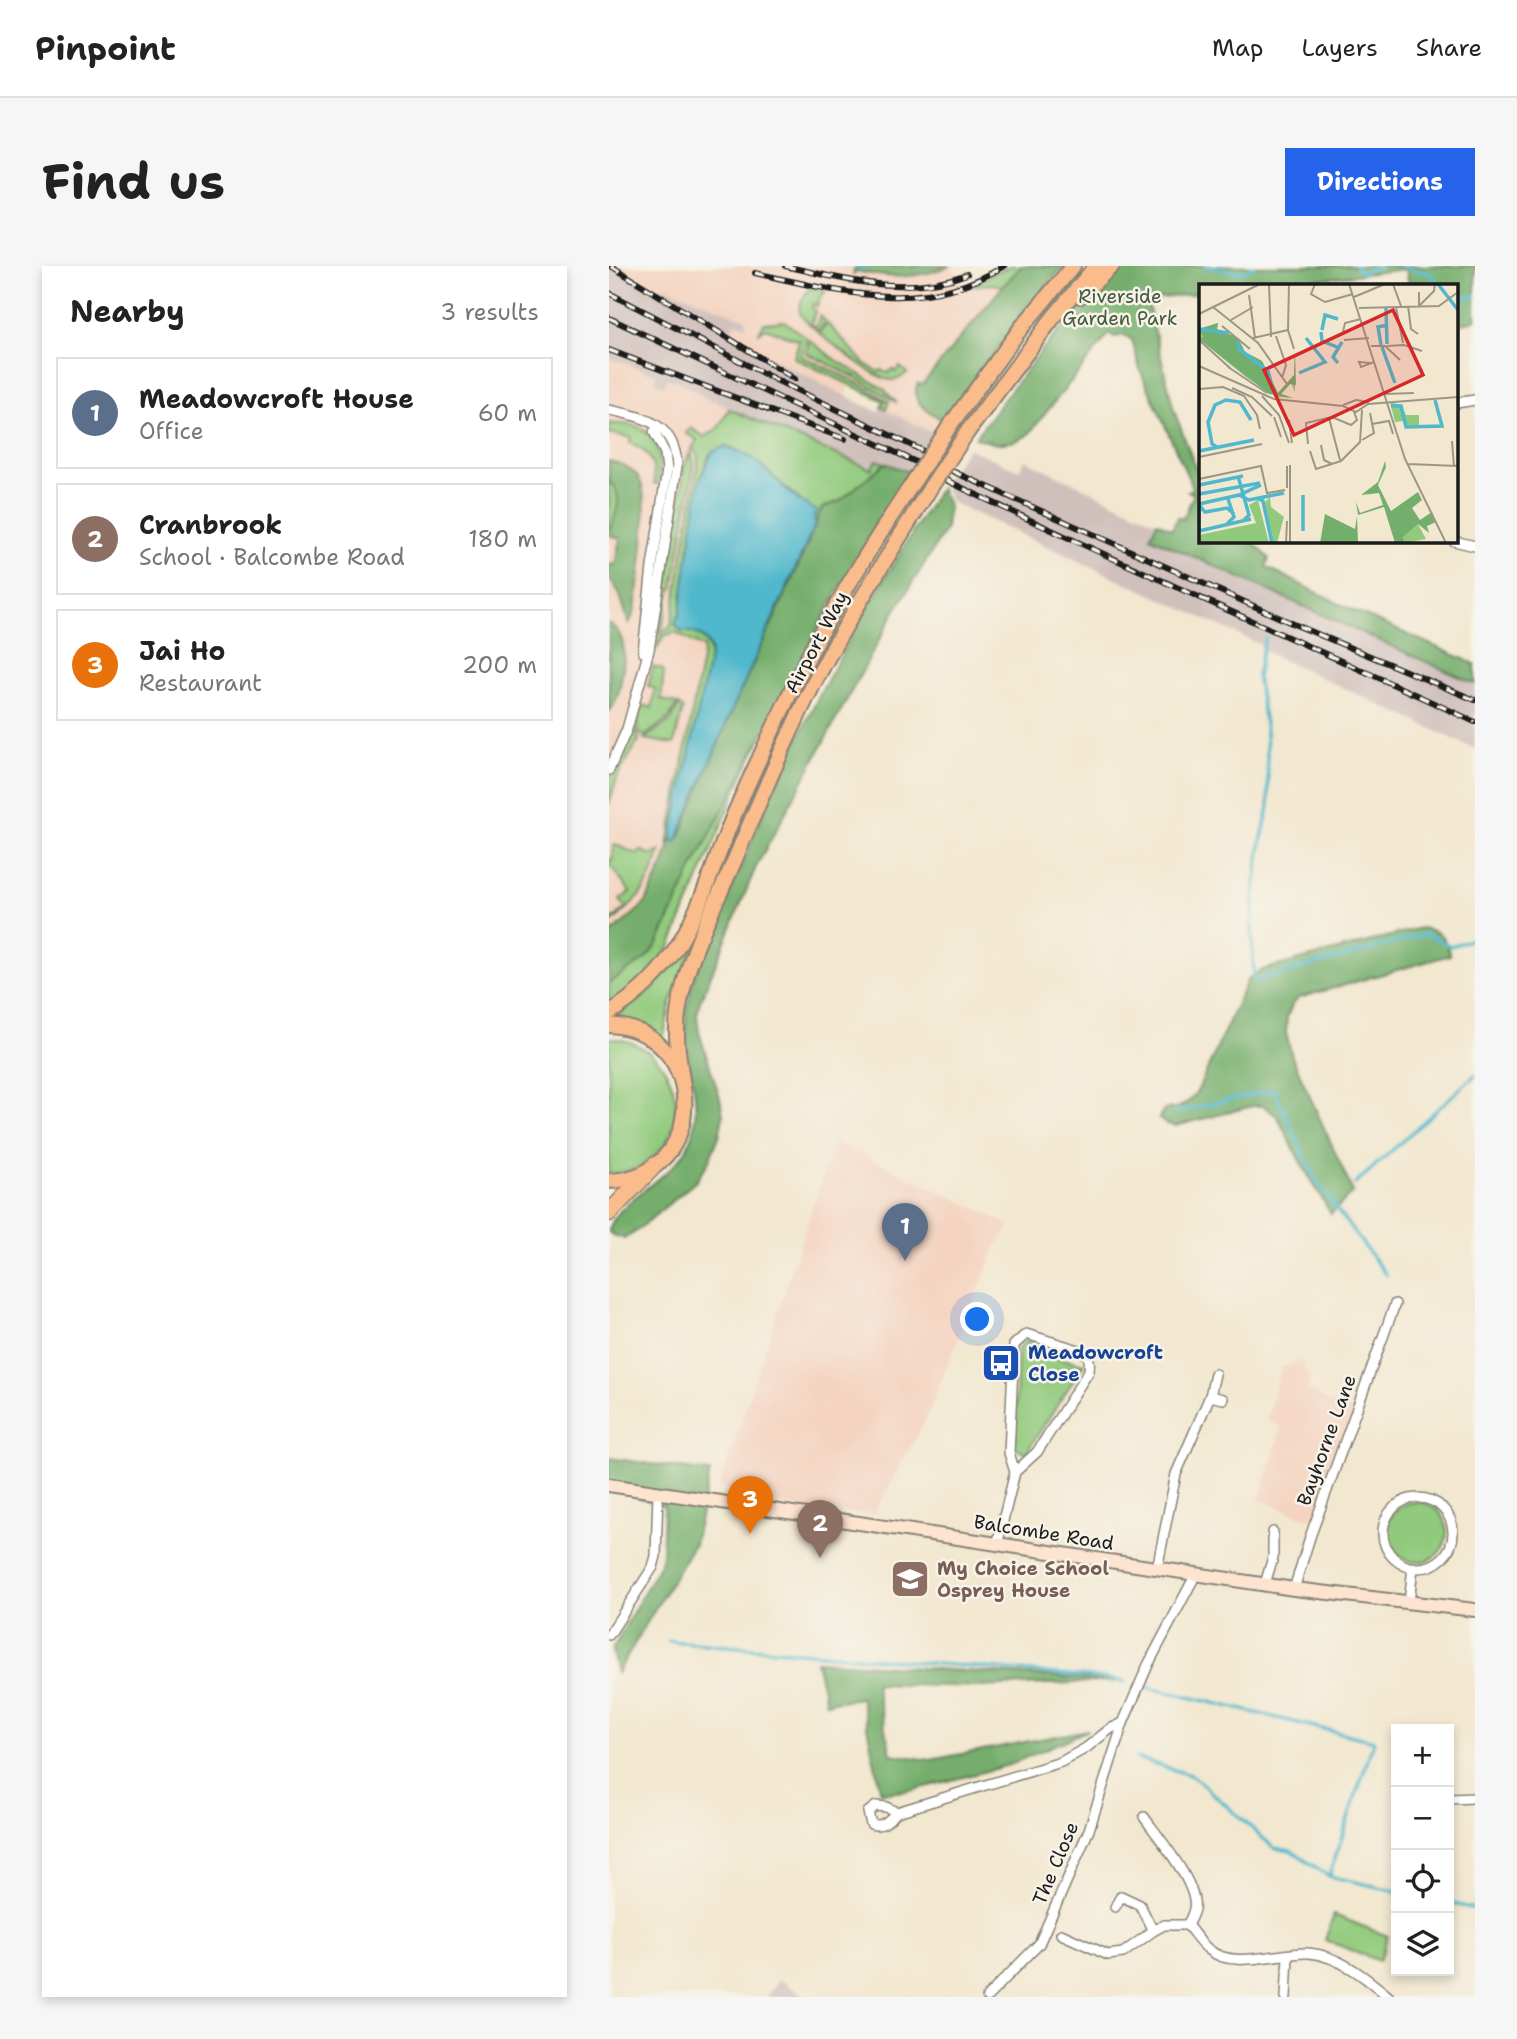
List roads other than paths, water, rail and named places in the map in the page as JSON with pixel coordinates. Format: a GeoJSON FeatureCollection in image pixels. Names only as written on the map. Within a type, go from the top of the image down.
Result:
{"type":"FeatureCollection","features":[{"type":"Feature","properties":{"kind":"highway","name":"Airport Way"},"geometry":{"type":"LineString","coordinates":[[609,1013],[650,982],[681,943],[734,815],[793,686],[863,560],[951,424],[1021,328],[1073,266]]}},
{"type":"Feature","properties":{"kind":"highway","name":"Airport Way"},"geometry":{"type":"LineString","coordinates":[[656,1165],[671,1148],[683,1126],[685,1107],[677,1022],[683,988],[704,931],[771,773],[813,685],[869,587],[968,431],[1052,319],[1096,266]]}},
{"type":"Feature","properties":{"kind":"highway"},"geometry":{"type":"LineString","coordinates":[[1052,319],[1112,266]]}},
{"type":"Feature","properties":{"kind":"highway"},"geometry":{"type":"LineString","coordinates":[[609,1025],[635,1031],[655,1041],[671,1058],[683,1086]]}},
{"type":"Feature","properties":{"kind":"highway"},"geometry":{"type":"LineString","coordinates":[[609,1181],[634,1177],[656,1165]]}},
{"type":"Feature","properties":{"kind":"highway"},"geometry":{"type":"LineString","coordinates":[[609,1213],[656,1165]]}},
{"type":"Feature","properties":{"kind":"main road","name":"Balcombe Road"},"geometry":{"type":"LineString","coordinates":[[609,1485],[1294,1589],[1475,1610]]}},
{"type":"Feature","properties":{"kind":"street"},"geometry":{"type":"LineString","coordinates":[[1457,402],[1475,400]]}},
{"type":"Feature","properties":{"kind":"street"},"geometry":{"type":"LineString","coordinates":[[609,410],[653,422],[669,438],[676,455],[676,476],[650,642],[627,729],[609,770]]}},
{"type":"Feature","properties":{"kind":"street"},"geometry":{"type":"LineString","coordinates":[[641,682],[667,460],[663,446],[654,432]]}},
{"type":"Feature","properties":{"kind":"street"},"geometry":{"type":"LineString","coordinates":[[1457,542],[1475,546]]}},
{"type":"Feature","properties":{"kind":"street","name":"Bayhorne Lane"},"geometry":{"type":"LineString","coordinates":[[1294,1589],[1310,1537],[1395,1304]]}},
{"type":"Feature","properties":{"kind":"street"},"geometry":{"type":"LineString","coordinates":[[997,1545],[1015,1472],[1009,1453],[1014,1345],[1026,1334],[1086,1353],[1090,1362],[1089,1371],[1037,1452],[1015,1472]]}},
{"type":"Feature","properties":{"kind":"street"},"geometry":{"type":"LineString","coordinates":[[1157,1569],[1175,1474],[1210,1396],[1215,1374]]}},
{"type":"Feature","properties":{"kind":"street"},"geometry":{"type":"LineString","coordinates":[[1210,1396],[1223,1399]]}},
{"type":"Feature","properties":{"kind":"street"},"geometry":{"type":"LineString","coordinates":[[609,1635],[653,1567],[656,1556],[658,1493]]}},
{"type":"Feature","properties":{"kind":"street"},"geometry":{"type":"LineString","coordinates":[[1414,1498],[1440,1505],[1448,1514],[1453,1528],[1448,1551],[1440,1560],[1431,1565],[1413,1567],[1393,1557],[1385,1545],[1383,1532],[1394,1507],[1414,1498]]}},
{"type":"Feature","properties":{"kind":"street"},"geometry":{"type":"LineString","coordinates":[[1265,1584],[1273,1557],[1273,1532]]}},
{"type":"Feature","properties":{"kind":"street"},"geometry":{"type":"LineString","coordinates":[[1409,1603],[1413,1567]]}},
{"type":"Feature","properties":{"kind":"street","name":"The Close"},"geometry":{"type":"LineString","coordinates":[[988,1997],[1039,1944],[1089,1830],[1123,1723],[1148,1665],[1196,1574]]}},
{"type":"Feature","properties":{"kind":"street"},"geometry":{"type":"LineString","coordinates":[[897,1812],[1061,1762],[1086,1748],[1110,1728],[1123,1723]]}},
{"type":"Feature","properties":{"kind":"street"},"geometry":{"type":"LineString","coordinates":[[1454,1799],[1475,1798]]}},
{"type":"Feature","properties":{"kind":"street"},"geometry":{"type":"LineString","coordinates":[[1145,1817],[1184,1872],[1194,1901],[1194,1911],[1187,1924]]}},
{"type":"Feature","properties":{"kind":"street"},"geometry":{"type":"LineString","coordinates":[[1115,1907],[1121,1896],[1140,1905],[1153,1931]]}},
{"type":"Feature","properties":{"kind":"street"},"geometry":{"type":"LineString","coordinates":[[1061,1934],[1108,1955],[1123,1953],[1164,1925],[1187,1924]]}},
{"type":"Feature","properties":{"kind":"street"},"geometry":{"type":"LineString","coordinates":[[1187,1924],[1209,1951],[1222,1957],[1237,1959],[1306,1953],[1331,1958],[1370,1980],[1389,1997]]}},
{"type":"Feature","properties":{"kind":"street"},"geometry":{"type":"LineString","coordinates":[[1286,1997],[1288,1955]]}},
{"type":"Feature","properties":{"kind":"water"},"geometry":{"type":"Polygon","coordinates":[[[726,446],[753,458],[797,499],[817,511],[814,517],[815,525],[676,842],[673,841],[672,835],[711,651],[701,636],[682,632],[675,624],[680,612],[699,482],[712,452],[726,446]]]}},
{"type":"Feature","properties":{"kind":"waterway"},"geometry":{"type":"LineString","coordinates":[[857,268],[870,266]]}},
{"type":"Feature","properties":{"kind":"waterway"},"geometry":{"type":"LineString","coordinates":[[1206,266],[1241,273],[1254,266]]}},
{"type":"Feature","properties":{"kind":"waterway"},"geometry":{"type":"LineString","coordinates":[[1356,266],[1361,273],[1380,266]]}},
{"type":"Feature","properties":{"kind":"waterway"},"geometry":{"type":"LineString","coordinates":[[1401,266],[1433,275],[1436,284]]}},
{"type":"Feature","properties":{"kind":"waterway"},"geometry":{"type":"LineString","coordinates":[[1457,302],[1467,296],[1475,296]]}},
{"type":"Feature","properties":{"kind":"waterway"},"geometry":{"type":"LineString","coordinates":[[1265,638],[1257,676],[1266,730],[1269,807],[1255,886],[1252,929],[1254,981],[1426,934],[1451,946],[1475,938]]}},
{"type":"Feature","properties":{"kind":"waterway"},"geometry":{"type":"LineString","coordinates":[[1355,1184],[1475,1075]]}},
{"type":"Feature","properties":{"kind":"waterway"},"geometry":{"type":"LineString","coordinates":[[1176,1112],[1274,1090],[1317,1183],[1386,1275]]}},
{"type":"Feature","properties":{"kind":"waterway"},"geometry":{"type":"LineString","coordinates":[[669,1641],[1104,1678],[1125,1682]]}},
{"type":"Feature","properties":{"kind":"waterway"},"geometry":{"type":"LineString","coordinates":[[1142,1686],[1374,1741],[1329,1876]]}},
{"type":"Feature","properties":{"kind":"waterway"},"geometry":{"type":"LineString","coordinates":[[1137,1758],[1193,1776],[1274,1848],[1291,1851],[1329,1876],[1391,1890]]}},
{"type":"Feature","properties":{"kind":"waterway"},"geometry":{"type":"LineString","coordinates":[[1454,1904],[1475,1909]]}},
{"type":"Feature","properties":{"kind":"railway"},"geometry":{"type":"LineString","coordinates":[[611,266],[795,379]]}},
{"type":"Feature","properties":{"kind":"railway"},"geometry":{"type":"LineString","coordinates":[[785,266],[876,284],[921,284],[967,274]]}},
{"type":"Feature","properties":{"kind":"railway"},"geometry":{"type":"LineString","coordinates":[[755,273],[850,293],[912,296],[973,282],[1004,266]]}},
{"type":"Feature","properties":{"kind":"railway"},"geometry":{"type":"LineString","coordinates":[[609,293],[778,381],[923,451]]}},
{"type":"Feature","properties":{"kind":"railway"},"geometry":{"type":"LineString","coordinates":[[609,318],[916,462]]}},
{"type":"Feature","properties":{"kind":"railway"},"geometry":{"type":"LineString","coordinates":[[609,350],[845,439]]}},
{"type":"Feature","properties":{"kind":"railway"},"geometry":{"type":"LineString","coordinates":[[952,471],[1296,625],[1475,700]]}},
{"type":"Feature","properties":{"kind":"railway"},"geometry":{"type":"LineString","coordinates":[[946,480],[1475,722]]}},
{"type":"Feature","properties":{"kind":"place","name":"Meadowcroft House"},"geometry":{"type":"Point","coordinates":[905,1261]}},
{"type":"Feature","properties":{"kind":"place","name":"Meadowcroft Close"},"geometry":{"type":"Point","coordinates":[1001,1363]}},
{"type":"Feature","properties":{"kind":"place","name":"Jai Ho"},"geometry":{"type":"Point","coordinates":[750,1534]}},
{"type":"Feature","properties":{"kind":"place","name":"Cranbrook"},"geometry":{"type":"Point","coordinates":[820,1558]}},
{"type":"Feature","properties":{"kind":"place","name":"My Choice School Osprey House"},"geometry":{"type":"Point","coordinates":[910,1579]}},
{"type":"Feature","properties":{"kind":"park label","name":"Riverside Garden Park"},"geometry":{"type":"Point","coordinates":[1120,307]}}]}
